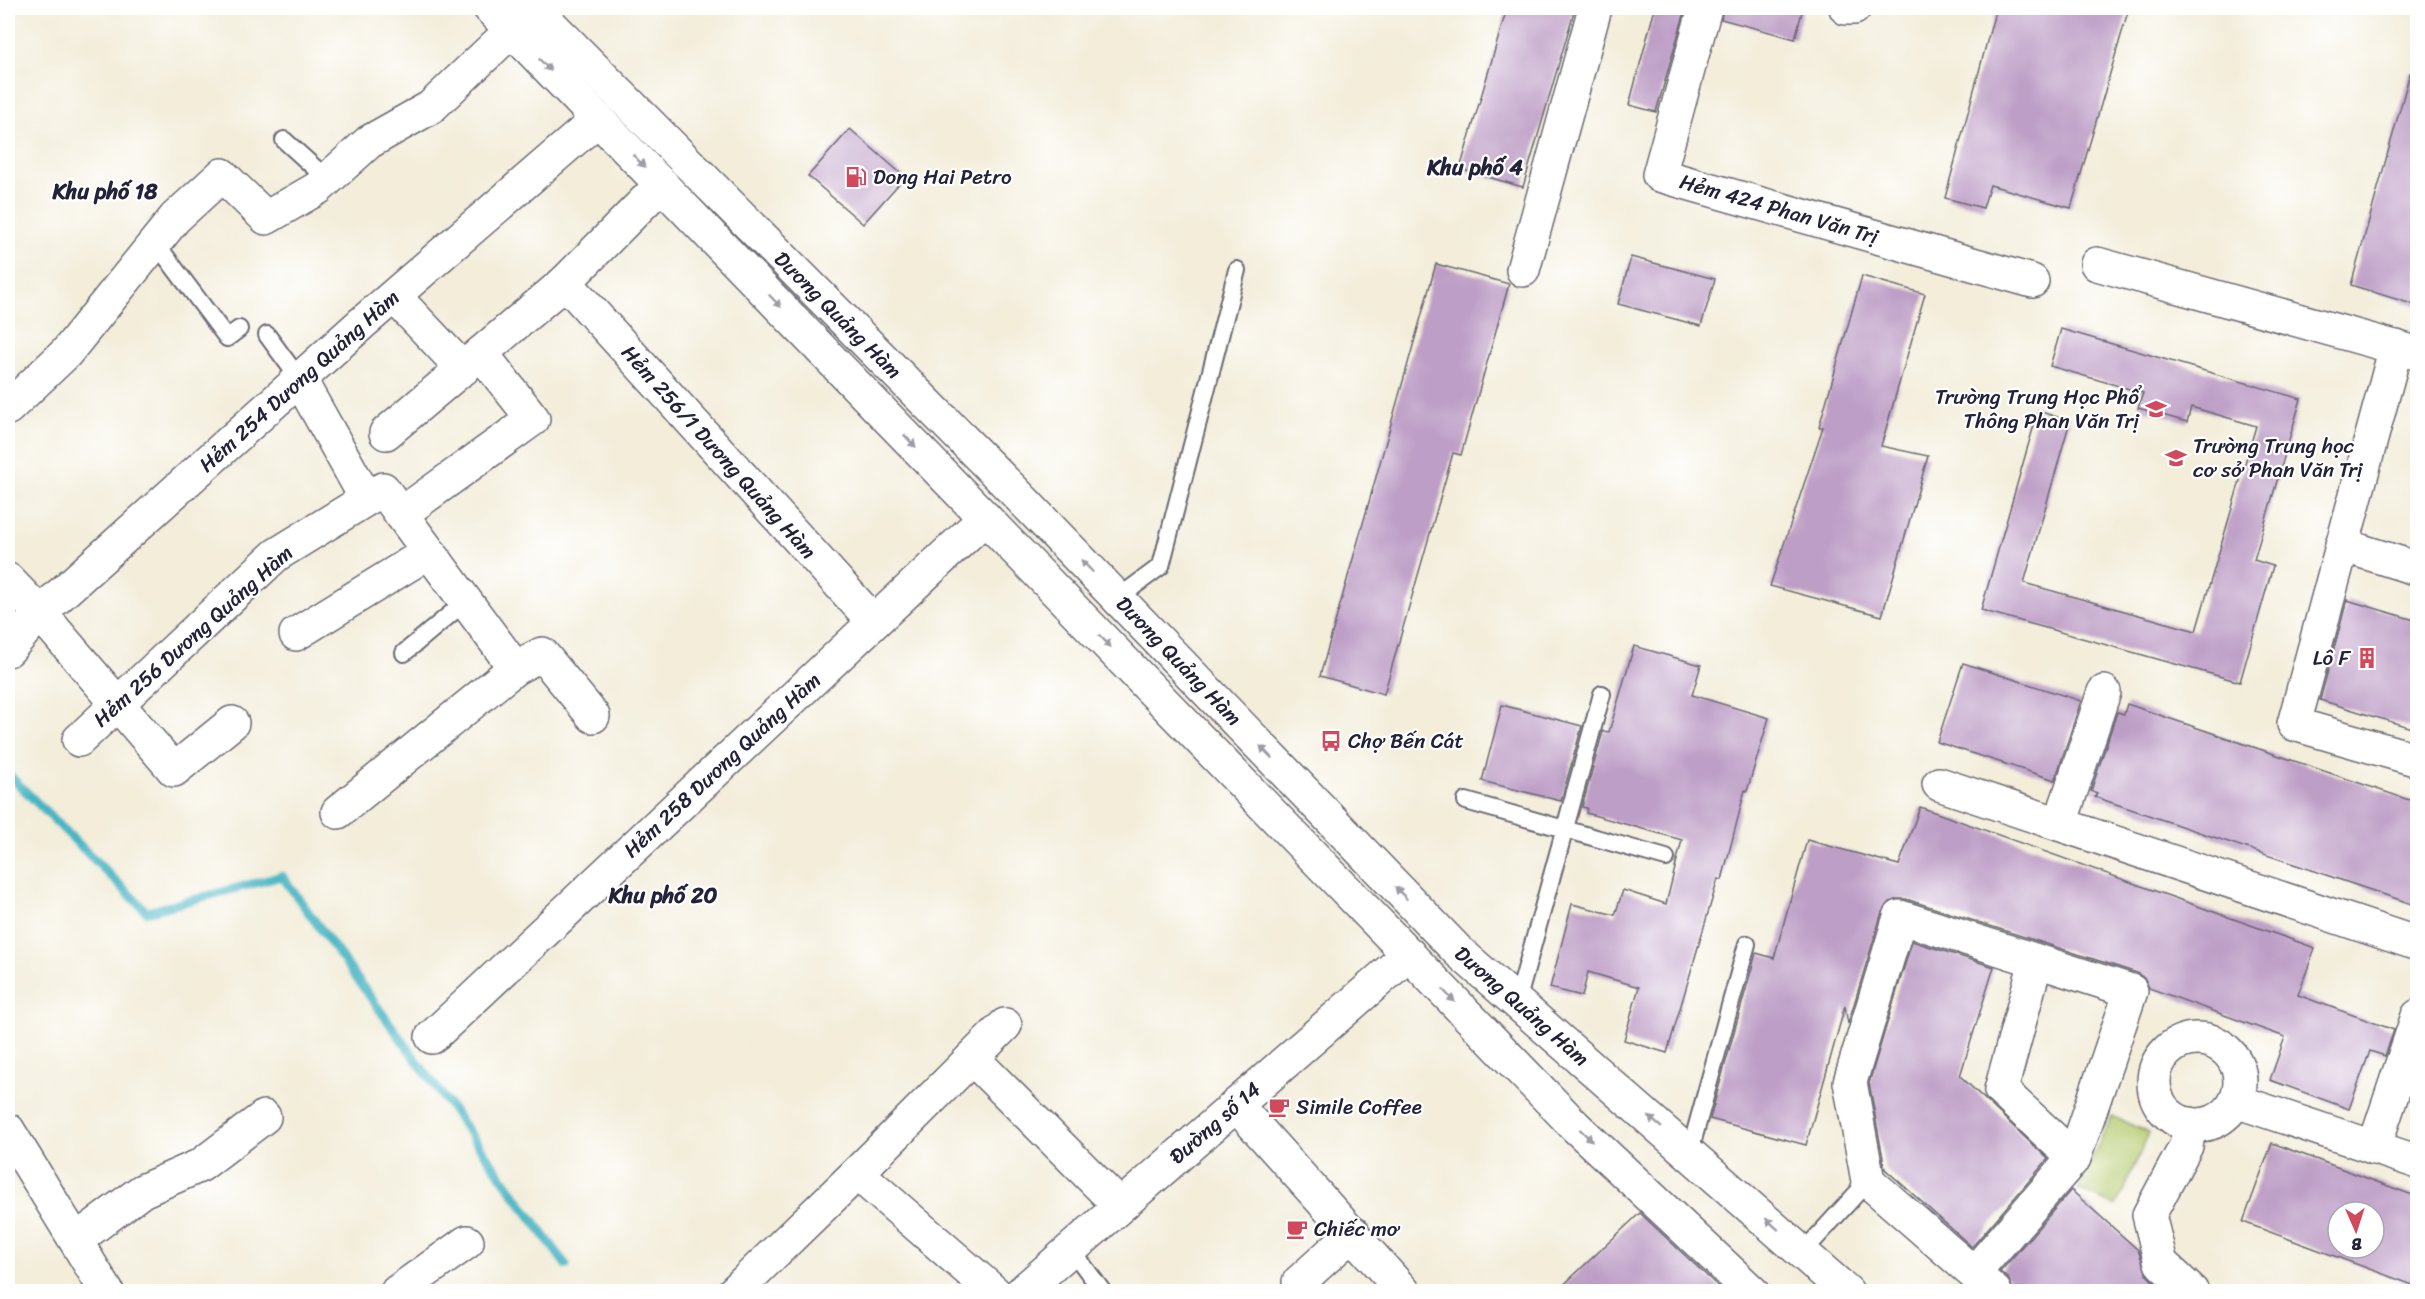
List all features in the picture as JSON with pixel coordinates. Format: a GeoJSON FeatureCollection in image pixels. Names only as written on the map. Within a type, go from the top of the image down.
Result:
{"type":"FeatureCollection","features":[{"type":"Feature","properties":{"kind":"street"},"geometry":{"type":"LineString","coordinates":[[1523,270],[1595,8]]}},
{"type":"Feature","properties":{"kind":"street","name":"Hẻm 424 Phan Văn Trị"},"geometry":{"type":"LineString","coordinates":[[1705,8],[1659,175],[2032,280]]}},
{"type":"Feature","properties":{"kind":"street"},"geometry":{"type":"LineString","coordinates":[[1846,8],[1854,8]]}},
{"type":"Feature","properties":{"kind":"street"},"geometry":{"type":"LineString","coordinates":[[8,408],[66,353],[175,218],[222,175],[266,218],[327,179],[369,142],[431,107],[512,15]]}},
{"type":"Feature","properties":{"kind":"street","name":"Dương Quảng Hàm"},"geometry":{"type":"LineString","coordinates":[[512,15],[598,119],[1576,1127],[1752,1292]]}},
{"type":"Feature","properties":{"kind":"street","name":"Dương Quảng Hàm"},"geometry":{"type":"LineString","coordinates":[[512,15],[1118,598],[1437,929],[1847,1292]]}},
{"type":"Feature","properties":{"kind":"street","name":"Hẻm 254 Dương Quảng Hàm"},"geometry":{"type":"LineString","coordinates":[[8,650],[40,613],[394,296],[598,119]]}},
{"type":"Feature","properties":{"kind":"street"},"geometry":{"type":"LineString","coordinates":[[386,433],[565,282],[662,184]]}},
{"type":"Feature","properties":{"kind":"street"},"geometry":{"type":"LineString","coordinates":[[2097,264],[2407,350],[2342,545],[2294,724],[2418,760]]}},
{"type":"Feature","properties":{"kind":"street","name":"Hẻm 256/1 Dương Quảng Hàm"},"geometry":{"type":"LineString","coordinates":[[565,282],[874,622]]}},
{"type":"Feature","properties":{"kind":"street"},"geometry":{"type":"LineString","coordinates":[[394,296],[472,361],[532,418],[401,514]]}},
{"type":"Feature","properties":{"kind":"street"},"geometry":{"type":"LineString","coordinates":[[300,380],[366,498],[383,489],[516,669]]}},
{"type":"Feature","properties":{"kind":"street","name":"Hẻm 256 Dương Quảng Hàm"},"geometry":{"type":"LineString","coordinates":[[79,740],[276,555],[366,498]]}},
{"type":"Feature","properties":{"kind":"street","name":"Hẻm 258 Dương Quảng Hàm"},"geometry":{"type":"LineString","coordinates":[[432,1036],[985,518]]}},
{"type":"Feature","properties":{"kind":"street"},"geometry":{"type":"LineString","coordinates":[[2342,545],[2418,569]]}},
{"type":"Feature","properties":{"kind":"street"},"geometry":{"type":"LineString","coordinates":[[296,634],[429,552]]}},
{"type":"Feature","properties":{"kind":"street"},"geometry":{"type":"LineString","coordinates":[[8,580],[40,613],[174,770],[231,723]]}},
{"type":"Feature","properties":{"kind":"street"},"geometry":{"type":"LineString","coordinates":[[338,812],[516,669],[542,654],[593,716]]}},
{"type":"Feature","properties":{"kind":"street"},"geometry":{"type":"LineString","coordinates":[[2060,825],[2104,692]]}},
{"type":"Feature","properties":{"kind":"street"},"geometry":{"type":"LineString","coordinates":[[1939,784],[2418,944]]}},
{"type":"Feature","properties":{"kind":"street"},"geometry":{"type":"LineString","coordinates":[[1900,916],[2036,961],[2131,992],[2074,1158],[1985,1285],[1868,1181],[1850,1082],[1900,916]]}},
{"type":"Feature","properties":{"kind":"street","name":"Đường số 14"},"geometry":{"type":"LineString","coordinates":[[1022,1292],[1437,929]]}},
{"type":"Feature","properties":{"kind":"street"},"geometry":{"type":"LineString","coordinates":[[2036,961],[2001,1090],[2074,1158]]}},
{"type":"Feature","properties":{"kind":"street"},"geometry":{"type":"LineString","coordinates":[[2374,1148],[2418,1016]]}},
{"type":"Feature","properties":{"kind":"street"},"geometry":{"type":"LineString","coordinates":[[734,1292],[1005,1025]]}},
{"type":"Feature","properties":{"kind":"street"},"geometry":{"type":"LineString","coordinates":[[2202,1039],[2216,1042],[2236,1060],[2241,1087],[2236,1101],[2228,1112],[2204,1125],[2190,1124],[2176,1119],[2164,1110],[2157,1097],[2154,1083],[2156,1068],[2163,1056],[2174,1045],[2187,1040],[2202,1039]]}},
{"type":"Feature","properties":{"kind":"street"},"geometry":{"type":"LineString","coordinates":[[2111,1052],[2156,1068]]}},
{"type":"Feature","properties":{"kind":"street"},"geometry":{"type":"LineString","coordinates":[[972,1058],[1120,1206]]}},
{"type":"Feature","properties":{"kind":"street"},"geometry":{"type":"LineString","coordinates":[[2236,1101],[2418,1162]]}},
{"type":"Feature","properties":{"kind":"street"},"geometry":{"type":"LineString","coordinates":[[1236,1105],[1404,1292]]}},
{"type":"Feature","properties":{"kind":"street"},"geometry":{"type":"LineString","coordinates":[[76,1240],[142,1191],[201,1165],[264,1117]]}},
{"type":"Feature","properties":{"kind":"street"},"geometry":{"type":"LineString","coordinates":[[2190,1124],[2187,1146],[2148,1215],[2161,1263],[2192,1292]]}},
{"type":"Feature","properties":{"kind":"street"},"geometry":{"type":"LineString","coordinates":[[8,1130],[107,1292]]}},
{"type":"Feature","properties":{"kind":"street"},"geometry":{"type":"LineString","coordinates":[[857,1173],[994,1292]]}},
{"type":"Feature","properties":{"kind":"street"},"geometry":{"type":"LineString","coordinates":[[1307,1292],[1299,1282],[1353,1233]]}},
{"type":"Feature","properties":{"kind":"street"},"geometry":{"type":"LineString","coordinates":[[397,1292],[467,1242]]}},
{"type":"Feature","properties":{"kind":"lane"},"geometry":{"type":"LineString","coordinates":[[284,140],[327,179]]}},
{"type":"Feature","properties":{"kind":"lane"},"geometry":{"type":"LineString","coordinates":[[155,242],[227,338],[239,330]]}},
{"type":"Feature","properties":{"kind":"lane"},"geometry":{"type":"LineString","coordinates":[[1118,598],[1161,566],[1237,270]]}},
{"type":"Feature","properties":{"kind":"lane"},"geometry":{"type":"LineString","coordinates":[[267,335],[300,380]]}},
{"type":"Feature","properties":{"kind":"lane"},"geometry":{"type":"LineString","coordinates":[[404,653],[466,602]]}},
{"type":"Feature","properties":{"kind":"lane"},"geometry":{"type":"LineString","coordinates":[[1517,1002],[1567,830],[1602,694]]}},
{"type":"Feature","properties":{"kind":"lane"},"geometry":{"type":"LineString","coordinates":[[1466,801],[1666,858]]}},
{"type":"Feature","properties":{"kind":"lane"},"geometry":{"type":"LineString","coordinates":[[1690,1152],[1747,944]]}},
{"type":"Feature","properties":{"kind":"lane"},"geometry":{"type":"LineString","coordinates":[[1803,1252],[1868,1181]]}},
{"type":"Feature","properties":{"kind":"lane"},"geometry":{"type":"LineString","coordinates":[[1071,1249],[1103,1292]]}},
{"type":"Feature","properties":{"kind":"green space"},"geometry":{"type":"Polygon","coordinates":[[[2112,1116],[2149,1133],[2116,1206],[2078,1189],[2112,1116]]]}},
{"type":"Feature","properties":{"kind":"building"},"geometry":{"type":"Polygon","coordinates":[[[1507,8],[1575,8],[1523,187],[1460,169],[1507,8]]]}},
{"type":"Feature","properties":{"kind":"building"},"geometry":{"type":"Polygon","coordinates":[[[1655,8],[1686,8],[1656,112],[1629,105],[1655,8]]]}},
{"type":"Feature","properties":{"kind":"building"},"geometry":{"type":"Polygon","coordinates":[[[1723,8],[1803,8],[1795,39],[1721,19],[1723,8]]]}},
{"type":"Feature","properties":{"kind":"building"},"geometry":{"type":"Polygon","coordinates":[[[1996,8],[2129,8],[2071,208],[1990,185],[1983,208],[1945,198],[1996,8]]]}},
{"type":"Feature","properties":{"kind":"building"},"geometry":{"type":"Polygon","coordinates":[[[2410,73],[2418,74],[2418,306],[2351,285],[2410,73]]]}},
{"type":"Feature","properties":{"kind":"building","name":"Dong Hai Petro"},"geometry":{"type":"Polygon","coordinates":[[[850,129],[905,177],[863,224],[808,176],[850,129]]]}},
{"type":"Feature","properties":{"kind":"building"},"geometry":{"type":"Polygon","coordinates":[[[1631,257],[1715,279],[1701,326],[1618,304],[1631,257]]]}},
{"type":"Feature","properties":{"kind":"building"},"geometry":{"type":"Polygon","coordinates":[[[1436,264],[1509,284],[1461,455],[1453,453],[1384,694],[1320,676],[1436,264]]]}},
{"type":"Feature","properties":{"kind":"building"},"geometry":{"type":"Polygon","coordinates":[[[1862,276],[1925,294],[1881,446],[1928,456],[1882,616],[1770,586],[1823,427],[1819,427],[1862,276]]]}},
{"type":"Feature","properties":{"kind":"building"},"geometry":{"type":"Polygon","coordinates":[[[2061,329],[2301,399],[2254,560],[2273,566],[2240,682],[1981,610],[2038,411],[2070,421],[2024,583],[2196,631],[2256,426],[2191,407],[2187,422],[2138,408],[2143,393],[2050,366],[2061,329]]]}},
{"type":"Feature","properties":{"kind":"building","name":"Lô F"},"geometry":{"type":"Polygon","coordinates":[[[2347,600],[2418,621],[2418,730],[2320,700],[2347,600]]]}},
{"type":"Feature","properties":{"kind":"building"},"geometry":{"type":"Polygon","coordinates":[[[1634,646],[1701,665],[1692,695],[1769,718],[1747,791],[1745,790],[1722,880],[1718,879],[1667,1053],[1624,1040],[1639,987],[1588,972],[1582,996],[1550,988],[1572,904],[1615,915],[1623,890],[1666,904],[1682,840],[1586,813],[1587,808],[1582,807],[1603,731],[1609,732],[1634,646]]]}},
{"type":"Feature","properties":{"kind":"building"},"geometry":{"type":"Polygon","coordinates":[[[1963,663],[2081,701],[2055,780],[1937,742],[1963,663]]]}},
{"type":"Feature","properties":{"kind":"building"},"geometry":{"type":"Polygon","coordinates":[[[2127,704],[2418,803],[2418,889],[2412,904],[2095,797],[2097,793],[2091,791],[2117,712],[2124,714],[2127,704]]]}},
{"type":"Feature","properties":{"kind":"building"},"geometry":{"type":"Polygon","coordinates":[[[1502,705],[1582,726],[1561,801],[1482,781],[1502,705]]]}},
{"type":"Feature","properties":{"kind":"building"},"geometry":{"type":"Polygon","coordinates":[[[1920,807],[2315,948],[2298,995],[2394,1030],[2385,1056],[2370,1051],[2349,1109],[2270,1080],[2285,1037],[2149,988],[2145,979],[2137,973],[1906,899],[1897,899],[1888,903],[1882,912],[1848,1024],[1845,1006],[1806,1145],[1710,1119],[1756,953],[1774,958],[1807,840],[1899,865],[1920,807]]]}},
{"type":"Feature","properties":{"kind":"building"},"geometry":{"type":"Polygon","coordinates":[[[1912,941],[1994,967],[1960,1076],[2048,1159],[1972,1247],[1885,1169],[1869,1083],[1912,941]]]}},
{"type":"Feature","properties":{"kind":"building"},"geometry":{"type":"Polygon","coordinates":[[[2272,1143],[2418,1197],[2418,1287],[2345,1260],[2386,1260],[2386,1200],[2326,1200],[2326,1253],[2243,1222],[2272,1143]]]}},
{"type":"Feature","properties":{"kind":"building"},"geometry":{"type":"Polygon","coordinates":[[[2071,1190],[2138,1250],[2148,1276],[2164,1292],[2013,1290],[2008,1278],[2000,1272],[2071,1190]]]}},
{"type":"Feature","properties":{"kind":"building"},"geometry":{"type":"Polygon","coordinates":[[[1640,1213],[1724,1292],[1556,1292],[1640,1213]]]}},
{"type":"Feature","properties":{"kind":"waterway"},"geometry":{"type":"LineString","coordinates":[[8,774],[147,912],[282,876],[566,1265]]}},
{"type":"Feature","properties":{"kind":"place","name":"Dong Hai Petro"},"geometry":{"type":"Point","coordinates":[856,177]}},
{"type":"Feature","properties":{"kind":"place","name":"Trường Trung Học Phổ Thông Phan Văn Trị"},"geometry":{"type":"Point","coordinates":[2156,409]}},
{"type":"Feature","properties":{"kind":"place","name":"Trường Trung học cơ sở Phan Văn Trị"},"geometry":{"type":"Point","coordinates":[2176,458]}},
{"type":"Feature","properties":{"kind":"place","name":"Lô F"},"geometry":{"type":"Point","coordinates":[2367,658]}},
{"type":"Feature","properties":{"kind":"place","name":"Chợ Bến Cát"},"geometry":{"type":"Point","coordinates":[1331,741]}},
{"type":"Feature","properties":{"kind":"place","name":"Simile Coffee"},"geometry":{"type":"Point","coordinates":[1279,1107]}},
{"type":"Feature","properties":{"kind":"place","name":"Chiếc mơ"},"geometry":{"type":"Point","coordinates":[1297,1229]}},
{"type":"Feature","properties":{"kind":"district","name":"Khu phố 4"},"geometry":{"type":"Point","coordinates":[1475,167]}},
{"type":"Feature","properties":{"kind":"district","name":"Khu phố 18"},"geometry":{"type":"Point","coordinates":[105,191]}},
{"type":"Feature","properties":{"kind":"district","name":"Khu phố 20"},"geometry":{"type":"Point","coordinates":[663,895]}}]}
